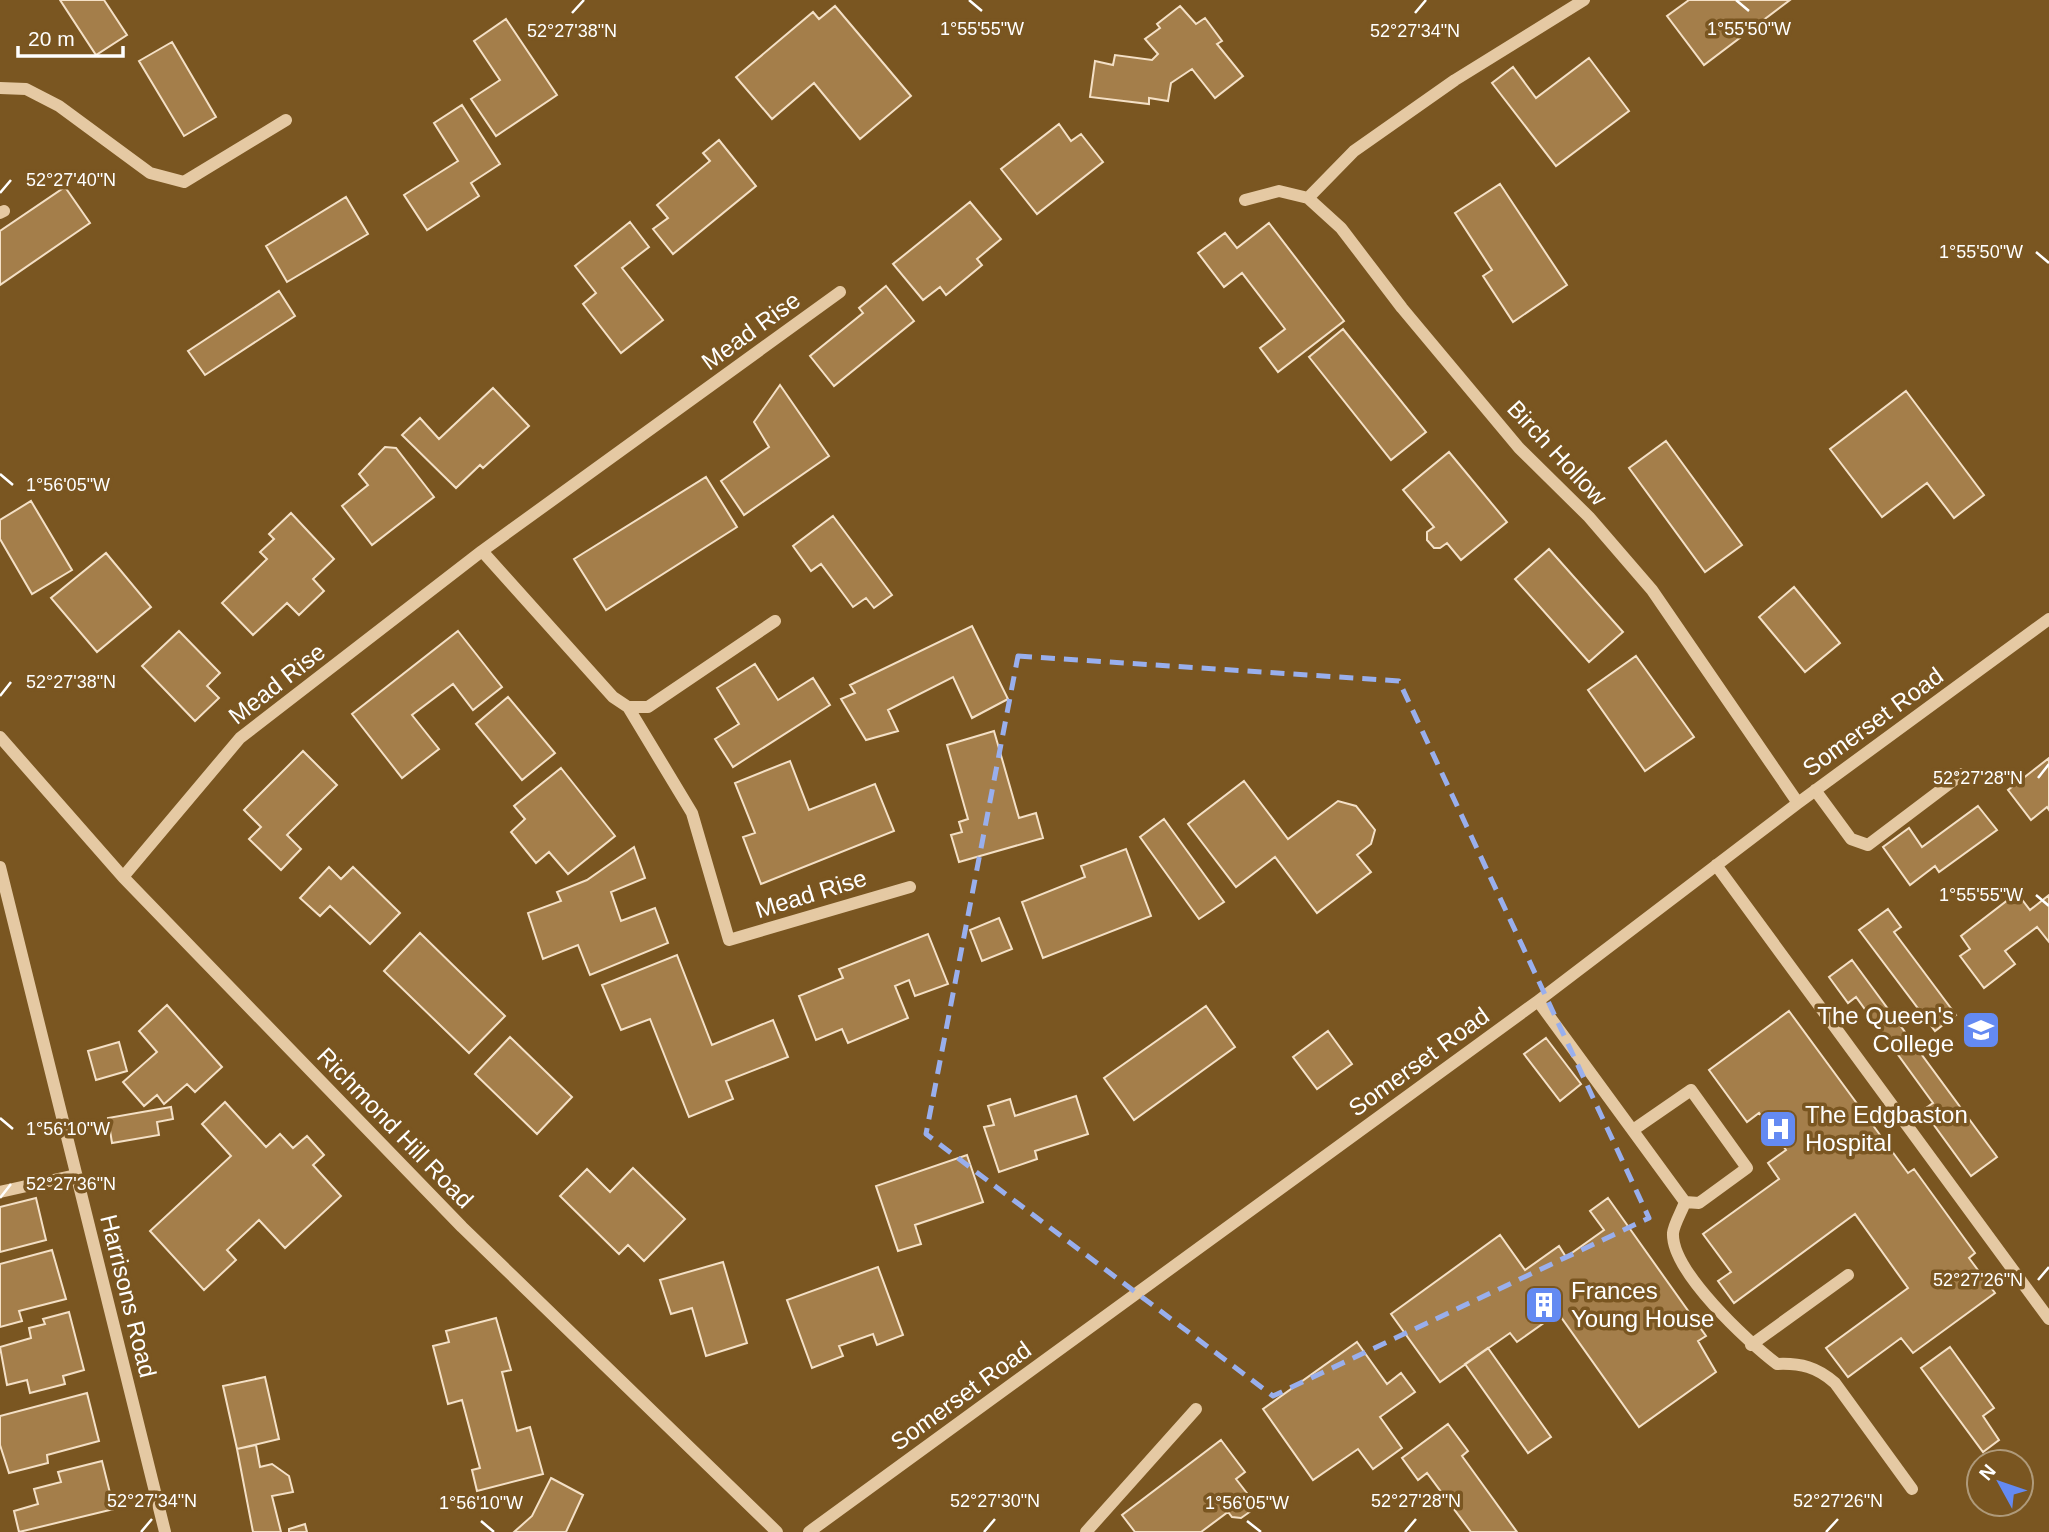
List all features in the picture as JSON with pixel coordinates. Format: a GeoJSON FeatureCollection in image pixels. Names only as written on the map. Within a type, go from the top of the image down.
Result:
{"type":"FeatureCollection","features":[{"type":"Feature","properties":{"kind":"street"},"geometry":{"type":"LineString","coordinates":[[1245,200],[1279,191],[1308,198],[1354,151],[1455,80],[1584,0]]}},
{"type":"Feature","properties":{"kind":"street"},"geometry":{"type":"LineString","coordinates":[[0,88],[26,89],[59,106],[150,173],[184,182],[286,120]]}},
{"type":"Feature","properties":{"kind":"street","name":"Birch Hollow"},"geometry":{"type":"LineString","coordinates":[[1308,198],[1341,228],[1402,308],[1519,448],[1589,517],[1652,590],[1798,803]]}},
{"type":"Feature","properties":{"kind":"street","name":"Mead Rise"},"geometry":{"type":"LineString","coordinates":[[123,877],[240,738],[482,551],[839,292]]}},
{"type":"Feature","properties":{"kind":"street","name":"Mead Rise"},"geometry":{"type":"LineString","coordinates":[[482,551],[613,697],[628,706],[692,813],[729,940],[910,887]]}},
{"type":"Feature","properties":{"kind":"street","name":"Somerset Road"},"geometry":{"type":"LineString","coordinates":[[809,1532],[1538,1001],[1815,790],[2049,620]]}},
{"type":"Feature","properties":{"kind":"street"},"geometry":{"type":"LineString","coordinates":[[628,706],[648,707],[775,621]]}},
{"type":"Feature","properties":{"kind":"street","name":"Richmond Hill Road"},"geometry":{"type":"LineString","coordinates":[[0,737],[123,877],[462,1227],[777,1532]]}},
{"type":"Feature","properties":{"kind":"street"},"geometry":{"type":"LineString","coordinates":[[1815,790],[1851,839],[1868,845],[1962,775]]}},
{"type":"Feature","properties":{"kind":"street"},"geometry":{"type":"LineString","coordinates":[[1717,865],[2049,1320]]}},
{"type":"Feature","properties":{"kind":"street","name":"Harrisons Road"},"geometry":{"type":"LineString","coordinates":[[0,867],[165,1532]]}},
{"type":"Feature","properties":{"kind":"street"},"geometry":{"type":"LineString","coordinates":[[1538,1001],[1685,1202]]}},
{"type":"Feature","properties":{"kind":"street"},"geometry":{"type":"LineString","coordinates":[[1633,1130],[1692,1090],[1747,1168],[1699,1203],[1685,1202]]}},
{"type":"Feature","properties":{"kind":"street"},"geometry":{"type":"LineString","coordinates":[[0,1192],[76,1175]]}},
{"type":"Feature","properties":{"kind":"street"},"geometry":{"type":"LineString","coordinates":[[1685,1202],[1673,1233],[1680,1263],[1751,1345],[1777,1364],[1798,1363],[1821,1371],[1835,1383],[1912,1489]]}},
{"type":"Feature","properties":{"kind":"street"},"geometry":{"type":"LineString","coordinates":[[1751,1345],[1848,1275]]}},
{"type":"Feature","properties":{"kind":"street"},"geometry":{"type":"LineString","coordinates":[[1086,1532],[1196,1409]]}},
{"type":"Feature","properties":{"kind":"highlighted area"},"geometry":{"type":"Polygon","coordinates":[[[1018,656],[1399,681],[1649,1218],[1273,1396],[926,1134],[1018,656]]]}},
{"type":"Feature","properties":{"kind":"building"},"geometry":{"type":"Polygon","coordinates":[[[60,0],[104,0],[127,35],[96,55],[60,0]]]}},
{"type":"Feature","properties":{"kind":"building"},"geometry":{"type":"Polygon","coordinates":[[[1689,0],[1790,0],[1704,65],[1667,16],[1689,0]]]}},
{"type":"Feature","properties":{"kind":"building"},"geometry":{"type":"Polygon","coordinates":[[[835,6],[911,96],[860,139],[814,83],[772,119],[736,77],[813,12],[819,19],[835,6]]]}},
{"type":"Feature","properties":{"kind":"building"},"geometry":{"type":"Polygon","coordinates":[[[1180,6],[1196,24],[1205,18],[1222,41],[1217,44],[1243,76],[1215,98],[1192,69],[1171,83],[1168,101],[1149,98],[1149,104],[1090,97],[1095,61],[1113,65],[1115,55],[1152,60],[1158,54],[1145,39],[1160,28],[1157,24],[1180,6]]]}},
{"type":"Feature","properties":{"kind":"building"},"geometry":{"type":"Polygon","coordinates":[[[506,19],[557,95],[496,136],[471,99],[500,80],[474,41],[506,19]]]}},
{"type":"Feature","properties":{"kind":"building"},"geometry":{"type":"Polygon","coordinates":[[[172,42],[216,117],[184,136],[139,61],[172,42]]]}},
{"type":"Feature","properties":{"kind":"building"},"geometry":{"type":"Polygon","coordinates":[[[1589,58],[1629,111],[1556,166],[1492,83],[1513,67],[1536,98],[1589,58]]]}},
{"type":"Feature","properties":{"kind":"building"},"geometry":{"type":"Polygon","coordinates":[[[462,105],[500,164],[471,183],[479,196],[427,230],[404,195],[458,161],[434,123],[462,105]]]}},
{"type":"Feature","properties":{"kind":"building"},"geometry":{"type":"Polygon","coordinates":[[[1059,124],[1071,141],[1081,134],[1103,162],[1037,214],[1001,169],[1059,124]]]}},
{"type":"Feature","properties":{"kind":"building"},"geometry":{"type":"Polygon","coordinates":[[[719,140],[756,186],[673,254],[653,229],[668,218],[657,205],[710,161],[703,153],[719,140]]]}},
{"type":"Feature","properties":{"kind":"building"},"geometry":{"type":"Polygon","coordinates":[[[1500,184],[1567,285],[1513,322],[1483,276],[1492,270],[1455,213],[1500,184]]]}},
{"type":"Feature","properties":{"kind":"building"},"geometry":{"type":"Polygon","coordinates":[[[65,187],[90,223],[0,285],[0,231],[65,187]]]}},
{"type":"Feature","properties":{"kind":"building"},"geometry":{"type":"Polygon","coordinates":[[[346,197],[368,234],[287,282],[266,246],[346,197]]]}},
{"type":"Feature","properties":{"kind":"building"},"geometry":{"type":"Polygon","coordinates":[[[970,202],[1001,239],[977,259],[982,265],[946,295],[940,287],[923,300],[893,264],[970,202]]]}},
{"type":"Feature","properties":{"kind":"building"},"geometry":{"type":"Polygon","coordinates":[[[630,222],[649,247],[622,268],[663,320],[621,353],[583,304],[596,293],[575,266],[630,222]]]}},
{"type":"Feature","properties":{"kind":"building"},"geometry":{"type":"Polygon","coordinates":[[[1269,223],[1344,321],[1278,372],[1260,348],[1285,329],[1242,273],[1224,287],[1198,253],[1225,233],[1237,248],[1269,223]]]}},
{"type":"Feature","properties":{"kind":"building"},"geometry":{"type":"Polygon","coordinates":[[[886,286],[914,321],[834,386],[810,356],[863,313],[859,308],[886,286]]]}},
{"type":"Feature","properties":{"kind":"building"},"geometry":{"type":"Polygon","coordinates":[[[279,291],[295,316],[205,375],[188,351],[279,291]]]}},
{"type":"Feature","properties":{"kind":"building"},"geometry":{"type":"Polygon","coordinates":[[[1343,329],[1426,432],[1391,460],[1309,357],[1343,329]]]}},
{"type":"Feature","properties":{"kind":"building"},"geometry":{"type":"Polygon","coordinates":[[[780,385],[829,456],[744,515],[721,481],[769,447],[754,422],[780,385]]]}},
{"type":"Feature","properties":{"kind":"building"},"geometry":{"type":"Polygon","coordinates":[[[493,388],[529,426],[483,468],[480,465],[456,488],[402,435],[420,418],[439,439],[493,388]]]}},
{"type":"Feature","properties":{"kind":"building"},"geometry":{"type":"Polygon","coordinates":[[[1906,391],[1984,495],[1954,518],[1927,483],[1882,517],[1830,449],[1906,391]]]}},
{"type":"Feature","properties":{"kind":"building"},"geometry":{"type":"Polygon","coordinates":[[[1666,441],[1742,545],[1705,572],[1629,468],[1666,441]]]}},
{"type":"Feature","properties":{"kind":"building"},"geometry":{"type":"Polygon","coordinates":[[[385,447],[396,448],[434,497],[372,545],[342,506],[368,485],[359,474],[385,447]]]}},
{"type":"Feature","properties":{"kind":"building"},"geometry":{"type":"Polygon","coordinates":[[[1449,452],[1507,522],[1461,560],[1447,543],[1440,548],[1434,548],[1427,540],[1427,532],[1434,527],[1403,490],[1449,452]]]}},
{"type":"Feature","properties":{"kind":"building"},"geometry":{"type":"Polygon","coordinates":[[[706,477],[737,527],[606,610],[574,559],[706,477]]]}},
{"type":"Feature","properties":{"kind":"building"},"geometry":{"type":"Polygon","coordinates":[[[31,501],[72,570],[32,594],[0,539],[0,520],[31,501]]]}},
{"type":"Feature","properties":{"kind":"building"},"geometry":{"type":"Polygon","coordinates":[[[291,513],[334,559],[313,579],[324,591],[299,615],[287,603],[253,635],[222,603],[267,559],[260,552],[274,539],[269,534],[291,513]]]}},
{"type":"Feature","properties":{"kind":"building"},"geometry":{"type":"Polygon","coordinates":[[[833,516],[892,595],[874,608],[866,598],[853,607],[821,564],[811,571],[793,546],[833,516]]]}},
{"type":"Feature","properties":{"kind":"building"},"geometry":{"type":"Polygon","coordinates":[[[1549,549],[1623,632],[1589,662],[1515,579],[1549,549]]]}},
{"type":"Feature","properties":{"kind":"building"},"geometry":{"type":"Polygon","coordinates":[[[106,553],[151,607],[97,652],[51,598],[106,553]]]}},
{"type":"Feature","properties":{"kind":"building"},"geometry":{"type":"Polygon","coordinates":[[[1794,587],[1840,643],[1805,672],[1759,617],[1794,587]]]}},
{"type":"Feature","properties":{"kind":"building"},"geometry":{"type":"Polygon","coordinates":[[[972,626],[1008,699],[972,718],[953,677],[888,710],[898,731],[866,740],[841,699],[855,693],[850,685],[972,626]]]}},
{"type":"Feature","properties":{"kind":"building"},"geometry":{"type":"Polygon","coordinates":[[[179,631],[220,673],[207,686],[219,698],[195,721],[142,666],[179,631]]]}},
{"type":"Feature","properties":{"kind":"building"},"geometry":{"type":"Polygon","coordinates":[[[458,631],[502,687],[473,710],[453,684],[412,715],[439,749],[402,778],[352,714],[458,631]]]}},
{"type":"Feature","properties":{"kind":"building"},"geometry":{"type":"Polygon","coordinates":[[[1636,656],[1694,737],[1645,771],[1588,690],[1636,656]]]}},
{"type":"Feature","properties":{"kind":"building"},"geometry":{"type":"Polygon","coordinates":[[[755,664],[778,700],[813,678],[830,705],[733,767],[715,739],[739,724],[717,688],[755,664]]]}},
{"type":"Feature","properties":{"kind":"building"},"geometry":{"type":"Polygon","coordinates":[[[508,697],[555,753],[522,780],[476,724],[508,697]]]}},
{"type":"Feature","properties":{"kind":"building"},"geometry":{"type":"Polygon","coordinates":[[[994,731],[1019,818],[1036,813],[1043,838],[959,862],[951,835],[962,832],[959,822],[968,819],[947,745],[994,731]]]}},
{"type":"Feature","properties":{"kind":"building"},"geometry":{"type":"Polygon","coordinates":[[[303,751],[337,785],[287,835],[301,849],[281,870],[249,839],[261,827],[244,810],[303,751]]]}},
{"type":"Feature","properties":{"kind":"building"},"geometry":{"type":"Polygon","coordinates":[[[2049,758],[2049,810],[2047,807],[2031,820],[2008,790],[2049,758]]]}},
{"type":"Feature","properties":{"kind":"building"},"geometry":{"type":"Polygon","coordinates":[[[790,761],[809,810],[875,784],[894,831],[761,884],[743,837],[755,833],[735,783],[790,761]]]}},
{"type":"Feature","properties":{"kind":"building"},"geometry":{"type":"Polygon","coordinates":[[[561,768],[615,836],[568,874],[549,852],[536,863],[511,832],[525,819],[514,806],[561,768]]]}},
{"type":"Feature","properties":{"kind":"building"},"geometry":{"type":"Polygon","coordinates":[[[1244,781],[1288,839],[1338,801],[1356,806],[1375,830],[1371,844],[1357,855],[1371,872],[1317,913],[1275,857],[1236,887],[1188,824],[1244,781]]]}},
{"type":"Feature","properties":{"kind":"building"},"geometry":{"type":"Polygon","coordinates":[[[1978,806],[1997,830],[1939,872],[1935,866],[1910,885],[1883,847],[1909,828],[1922,847],[1978,806]]]}},
{"type":"Feature","properties":{"kind":"building"},"geometry":{"type":"Polygon","coordinates":[[[1164,819],[1224,902],[1199,919],[1140,837],[1164,819]]]}},
{"type":"Feature","properties":{"kind":"building"},"geometry":{"type":"Polygon","coordinates":[[[634,847],[645,878],[611,892],[621,921],[655,908],[668,943],[590,975],[578,945],[543,959],[528,913],[561,901],[557,892],[587,880],[634,847]]]}},
{"type":"Feature","properties":{"kind":"building"},"geometry":{"type":"Polygon","coordinates":[[[1126,849],[1151,916],[1043,958],[1022,902],[1085,877],[1081,866],[1126,849]]]}},
{"type":"Feature","properties":{"kind":"building"},"geometry":{"type":"Polygon","coordinates":[[[329,867],[341,879],[353,867],[400,913],[370,944],[330,906],[320,916],[300,898],[329,867]]]}},
{"type":"Feature","properties":{"kind":"building"},"geometry":{"type":"Polygon","coordinates":[[[2017,893],[2030,910],[2049,895],[2049,942],[2037,927],[2005,951],[2015,964],[1984,988],[1960,956],[1970,949],[1961,936],[2017,893]]]}},
{"type":"Feature","properties":{"kind":"building"},"geometry":{"type":"Polygon","coordinates":[[[1888,909],[1901,927],[1894,932],[1956,1015],[1935,1031],[1859,930],[1888,909]]]}},
{"type":"Feature","properties":{"kind":"building"},"geometry":{"type":"Polygon","coordinates":[[[999,918],[1012,949],[982,961],[970,930],[999,918]]]}},
{"type":"Feature","properties":{"kind":"building"},"geometry":{"type":"Polygon","coordinates":[[[420,933],[505,1016],[469,1053],[384,971],[420,933]]]}},
{"type":"Feature","properties":{"kind":"building"},"geometry":{"type":"Polygon","coordinates":[[[928,934],[948,984],[915,996],[909,980],[895,986],[908,1018],[848,1043],[842,1029],[816,1040],[799,996],[843,978],[839,969],[928,934]]]}},
{"type":"Feature","properties":{"kind":"building"},"geometry":{"type":"Polygon","coordinates":[[[677,955],[712,1045],[773,1020],[788,1057],[726,1081],[733,1099],[689,1117],[650,1019],[621,1030],[602,985],[677,955]]]}},
{"type":"Feature","properties":{"kind":"building"},"geometry":{"type":"Polygon","coordinates":[[[1852,960],[1997,1157],[1971,1176],[1923,1110],[1933,1103],[1856,997],[1848,1003],[1829,977],[1852,960]]]}},
{"type":"Feature","properties":{"kind":"building"},"geometry":{"type":"Polygon","coordinates":[[[167,1005],[222,1067],[195,1092],[187,1084],[164,1104],[157,1095],[144,1106],[123,1082],[157,1052],[139,1031],[167,1005]]]}},
{"type":"Feature","properties":{"kind":"building"},"geometry":{"type":"Polygon","coordinates":[[[1206,1006],[1235,1047],[1134,1120],[1104,1078],[1206,1006]]]}},
{"type":"Feature","properties":{"kind":"building"},"geometry":{"type":"Polygon","coordinates":[[[1789,1011],[1908,1173],[1914,1169],[1975,1253],[1969,1258],[1995,1293],[1913,1353],[1901,1338],[1848,1377],[1826,1348],[1908,1288],[1855,1214],[1734,1303],[1718,1281],[1731,1272],[1703,1234],[1779,1179],[1768,1163],[1786,1150],[1759,1113],[1747,1122],[1709,1070],[1789,1011]]]}},
{"type":"Feature","properties":{"kind":"building"},"geometry":{"type":"Polygon","coordinates":[[[1328,1031],[1352,1064],[1317,1089],[1293,1057],[1328,1031]]]}},
{"type":"Feature","properties":{"kind":"building"},"geometry":{"type":"Polygon","coordinates":[[[510,1037],[572,1097],[537,1134],[475,1074],[510,1037]]]}},
{"type":"Feature","properties":{"kind":"building"},"geometry":{"type":"Polygon","coordinates":[[[1546,1038],[1581,1084],[1560,1101],[1524,1054],[1546,1038]]]}},
{"type":"Feature","properties":{"kind":"building"},"geometry":{"type":"Polygon","coordinates":[[[119,1042],[127,1071],[96,1080],[88,1051],[119,1042]]]}},
{"type":"Feature","properties":{"kind":"building"},"geometry":{"type":"Polygon","coordinates":[[[1076,1096],[1088,1134],[1035,1151],[1037,1159],[999,1172],[984,1127],[994,1125],[988,1106],[1010,1099],[1015,1116],[1076,1096]]]}},
{"type":"Feature","properties":{"kind":"building"},"geometry":{"type":"Polygon","coordinates":[[[225,1102],[266,1147],[280,1134],[293,1148],[307,1136],[324,1155],[313,1165],[341,1196],[285,1248],[259,1220],[227,1250],[236,1260],[204,1290],[150,1231],[231,1156],[202,1124],[225,1102]]]}},
{"type":"Feature","properties":{"kind":"building"},"geometry":{"type":"Polygon","coordinates":[[[171,1107],[173,1119],[157,1122],[159,1135],[112,1143],[108,1118],[171,1107]]]}},
{"type":"Feature","properties":{"kind":"building"},"geometry":{"type":"Polygon","coordinates":[[[967,1155],[983,1202],[915,1225],[921,1244],[898,1251],[876,1186],[967,1155]]]}},
{"type":"Feature","properties":{"kind":"building"},"geometry":{"type":"Polygon","coordinates":[[[633,1168],[685,1219],[644,1261],[628,1245],[619,1254],[560,1196],[587,1169],[610,1192],[633,1168]]]}},
{"type":"Feature","properties":{"kind":"building"},"geometry":{"type":"Polygon","coordinates":[[[36,1198],[46,1240],[0,1252],[0,1207],[36,1198]]]}},
{"type":"Feature","properties":{"kind":"building","name":"Frances Young House"},"geometry":{"type":"Polygon","coordinates":[[[1608,1198],[1706,1336],[1698,1341],[1716,1372],[1639,1427],[1558,1313],[1517,1342],[1510,1333],[1440,1382],[1391,1314],[1500,1235],[1525,1270],[1559,1246],[1566,1257],[1604,1230],[1590,1211],[1608,1198]]]}},
{"type":"Feature","properties":{"kind":"building"},"geometry":{"type":"Polygon","coordinates":[[[52,1250],[66,1299],[19,1311],[22,1321],[0,1327],[0,1264],[52,1250]]]}},
{"type":"Feature","properties":{"kind":"building"},"geometry":{"type":"Polygon","coordinates":[[[723,1262],[747,1343],[706,1356],[692,1308],[671,1314],[660,1280],[723,1262]]]}},
{"type":"Feature","properties":{"kind":"building"},"geometry":{"type":"Polygon","coordinates":[[[878,1267],[903,1335],[877,1345],[873,1334],[839,1346],[843,1356],[812,1368],[787,1300],[878,1267]]]}},
{"type":"Feature","properties":{"kind":"building"},"geometry":{"type":"Polygon","coordinates":[[[69,1312],[84,1370],[63,1376],[65,1384],[30,1393],[27,1380],[7,1385],[0,1347],[31,1338],[29,1328],[45,1324],[43,1319],[69,1312]]]}},
{"type":"Feature","properties":{"kind":"building"},"geometry":{"type":"Polygon","coordinates":[[[496,1318],[511,1370],[502,1372],[517,1431],[530,1427],[543,1474],[477,1491],[472,1470],[480,1468],[462,1400],[448,1404],[433,1346],[449,1342],[446,1331],[496,1318]]]}},
{"type":"Feature","properties":{"kind":"building"},"geometry":{"type":"Polygon","coordinates":[[[1357,1342],[1387,1384],[1401,1373],[1415,1392],[1380,1417],[1402,1448],[1373,1469],[1358,1449],[1313,1480],[1263,1409],[1357,1342]]]}},
{"type":"Feature","properties":{"kind":"building"},"geometry":{"type":"Polygon","coordinates":[[[1950,1347],[1994,1408],[1983,1416],[1999,1440],[1988,1448],[1980,1448],[1921,1368],[1950,1347]]]}},
{"type":"Feature","properties":{"kind":"building"},"geometry":{"type":"Polygon","coordinates":[[[1488,1348],[1551,1437],[1528,1453],[1465,1364],[1488,1348]]]}},
{"type":"Feature","properties":{"kind":"building"},"geometry":{"type":"Polygon","coordinates":[[[265,1377],[279,1439],[237,1449],[223,1386],[265,1377]]]}},
{"type":"Feature","properties":{"kind":"building"},"geometry":{"type":"Polygon","coordinates":[[[87,1393],[99,1441],[47,1455],[48,1463],[9,1473],[0,1445],[0,1416],[87,1393]]]}},
{"type":"Feature","properties":{"kind":"building"},"geometry":{"type":"Polygon","coordinates":[[[1448,1424],[1468,1451],[1462,1456],[1517,1532],[1471,1532],[1427,1473],[1418,1480],[1402,1458],[1448,1424]]]}},
{"type":"Feature","properties":{"kind":"building"},"geometry":{"type":"Polygon","coordinates":[[[1221,1440],[1245,1472],[1236,1479],[1253,1501],[1251,1511],[1241,1518],[1232,1517],[1228,1512],[1201,1532],[1135,1532],[1122,1515],[1221,1440]]]}},
{"type":"Feature","properties":{"kind":"building"},"geometry":{"type":"Polygon","coordinates":[[[256,1445],[260,1467],[272,1464],[289,1476],[293,1492],[272,1496],[281,1532],[253,1532],[237,1449],[256,1445]]]}},
{"type":"Feature","properties":{"kind":"building"},"geometry":{"type":"Polygon","coordinates":[[[102,1461],[114,1509],[19,1532],[14,1511],[38,1504],[34,1489],[61,1482],[58,1472],[102,1461]]]}},
{"type":"Feature","properties":{"kind":"building"},"geometry":{"type":"Polygon","coordinates":[[[551,1478],[583,1495],[566,1532],[514,1532],[532,1516],[551,1478]]]}},
{"type":"Feature","properties":{"kind":"building"},"geometry":{"type":"Polygon","coordinates":[[[305,1524],[307,1532],[289,1532],[289,1529],[305,1524]]]}},
{"type":"Feature","properties":{"kind":"place","name":"The Queen's College"},"geometry":{"type":"Point","coordinates":[1981,1030]}},
{"type":"Feature","properties":{"kind":"place","name":"The Edgbaston Hospital"},"geometry":{"type":"Point","coordinates":[1778,1129]}},
{"type":"Feature","properties":{"kind":"place","name":"Frances Young House"},"geometry":{"type":"Point","coordinates":[1544,1305]}}]}
